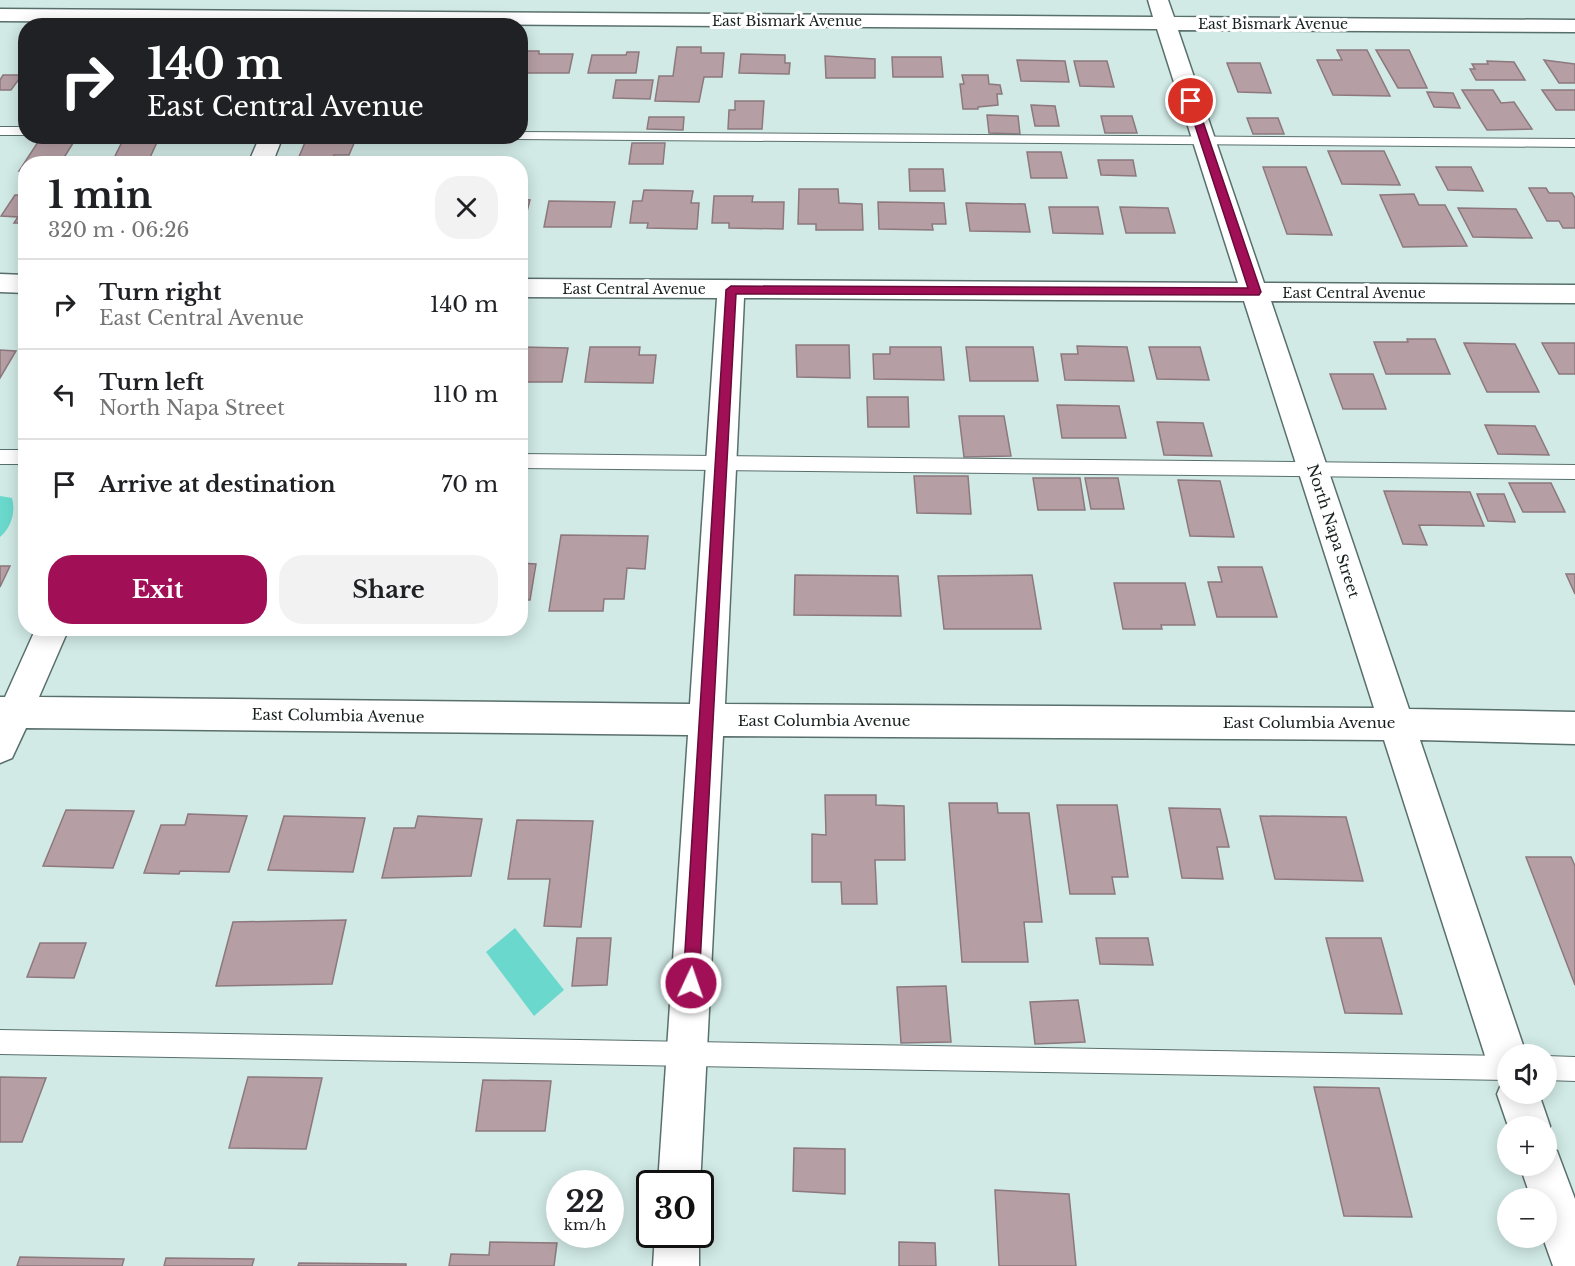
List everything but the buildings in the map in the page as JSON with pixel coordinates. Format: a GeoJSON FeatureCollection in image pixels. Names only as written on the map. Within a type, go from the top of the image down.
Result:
{"type":"FeatureCollection","features":[{"type":"Feature","properties":{"kind":"street","name":"East Bismark Avenue"},"geometry":{"type":"LineString","coordinates":[[0,15],[1162,12],[1575,26]]}},
{"type":"Feature","properties":{"kind":"street","name":"North Napa Street"},"geometry":{"type":"LineString","coordinates":[[1162,12],[1502,1044]]}},
{"type":"Feature","properties":{"kind":"street"},"geometry":{"type":"LineString","coordinates":[[0,283],[18,284]]}},
{"type":"Feature","properties":{"kind":"street","name":"East Central Avenue"},"geometry":{"type":"LineString","coordinates":[[528,288],[1575,294]]}},
{"type":"Feature","properties":{"kind":"street"},"geometry":{"type":"LineString","coordinates":[[681,1170],[731,290]]}},
{"type":"Feature","properties":{"kind":"street"},"geometry":{"type":"LineString","coordinates":[[0,747],[8,712],[48,636]]}},
{"type":"Feature","properties":{"kind":"street","name":"East Columbia Avenue"},"geometry":{"type":"LineString","coordinates":[[8,712],[705,720],[1395,724],[1575,728]]}},
{"type":"Feature","properties":{"kind":"street"},"geometry":{"type":"LineString","coordinates":[[1545,1176],[1575,1265]]}},
{"type":"Feature","properties":{"kind":"street"},"geometry":{"type":"LineString","coordinates":[[676,1266],[677,1248]]}},
{"type":"Feature","properties":{"kind":"lane"},"geometry":{"type":"LineString","coordinates":[[0,131],[18,131]]}},
{"type":"Feature","properties":{"kind":"lane"},"geometry":{"type":"LineString","coordinates":[[528,136],[1575,143]]}},
{"type":"Feature","properties":{"kind":"lane"},"geometry":{"type":"LineString","coordinates":[[0,457],[18,457]]}},
{"type":"Feature","properties":{"kind":"lane"},"geometry":{"type":"LineString","coordinates":[[528,461],[1575,472]]}},
{"type":"Feature","properties":{"kind":"lane"},"geometry":{"type":"LineString","coordinates":[[0,1042],[1497,1068]]}},
{"type":"Feature","properties":{"kind":"lane"},"geometry":{"type":"LineString","coordinates":[[1557,1068],[1575,1069]]}},
{"type":"Feature","properties":{"kind":"water"},"geometry":{"type":"Polygon","coordinates":[[[0,496],[12,498],[13,514],[10,524],[0,537],[0,496]]]}},
{"type":"Feature","properties":{"kind":"water"},"geometry":{"type":"Polygon","coordinates":[[[515,928],[564,990],[534,1016],[486,952],[515,928]]]}},
{"type":"Feature","properties":{"kind":"route"},"geometry":{"type":"LineString","coordinates":[[691,983],[731,290],[1255,292],[1191,101]]}}]}
